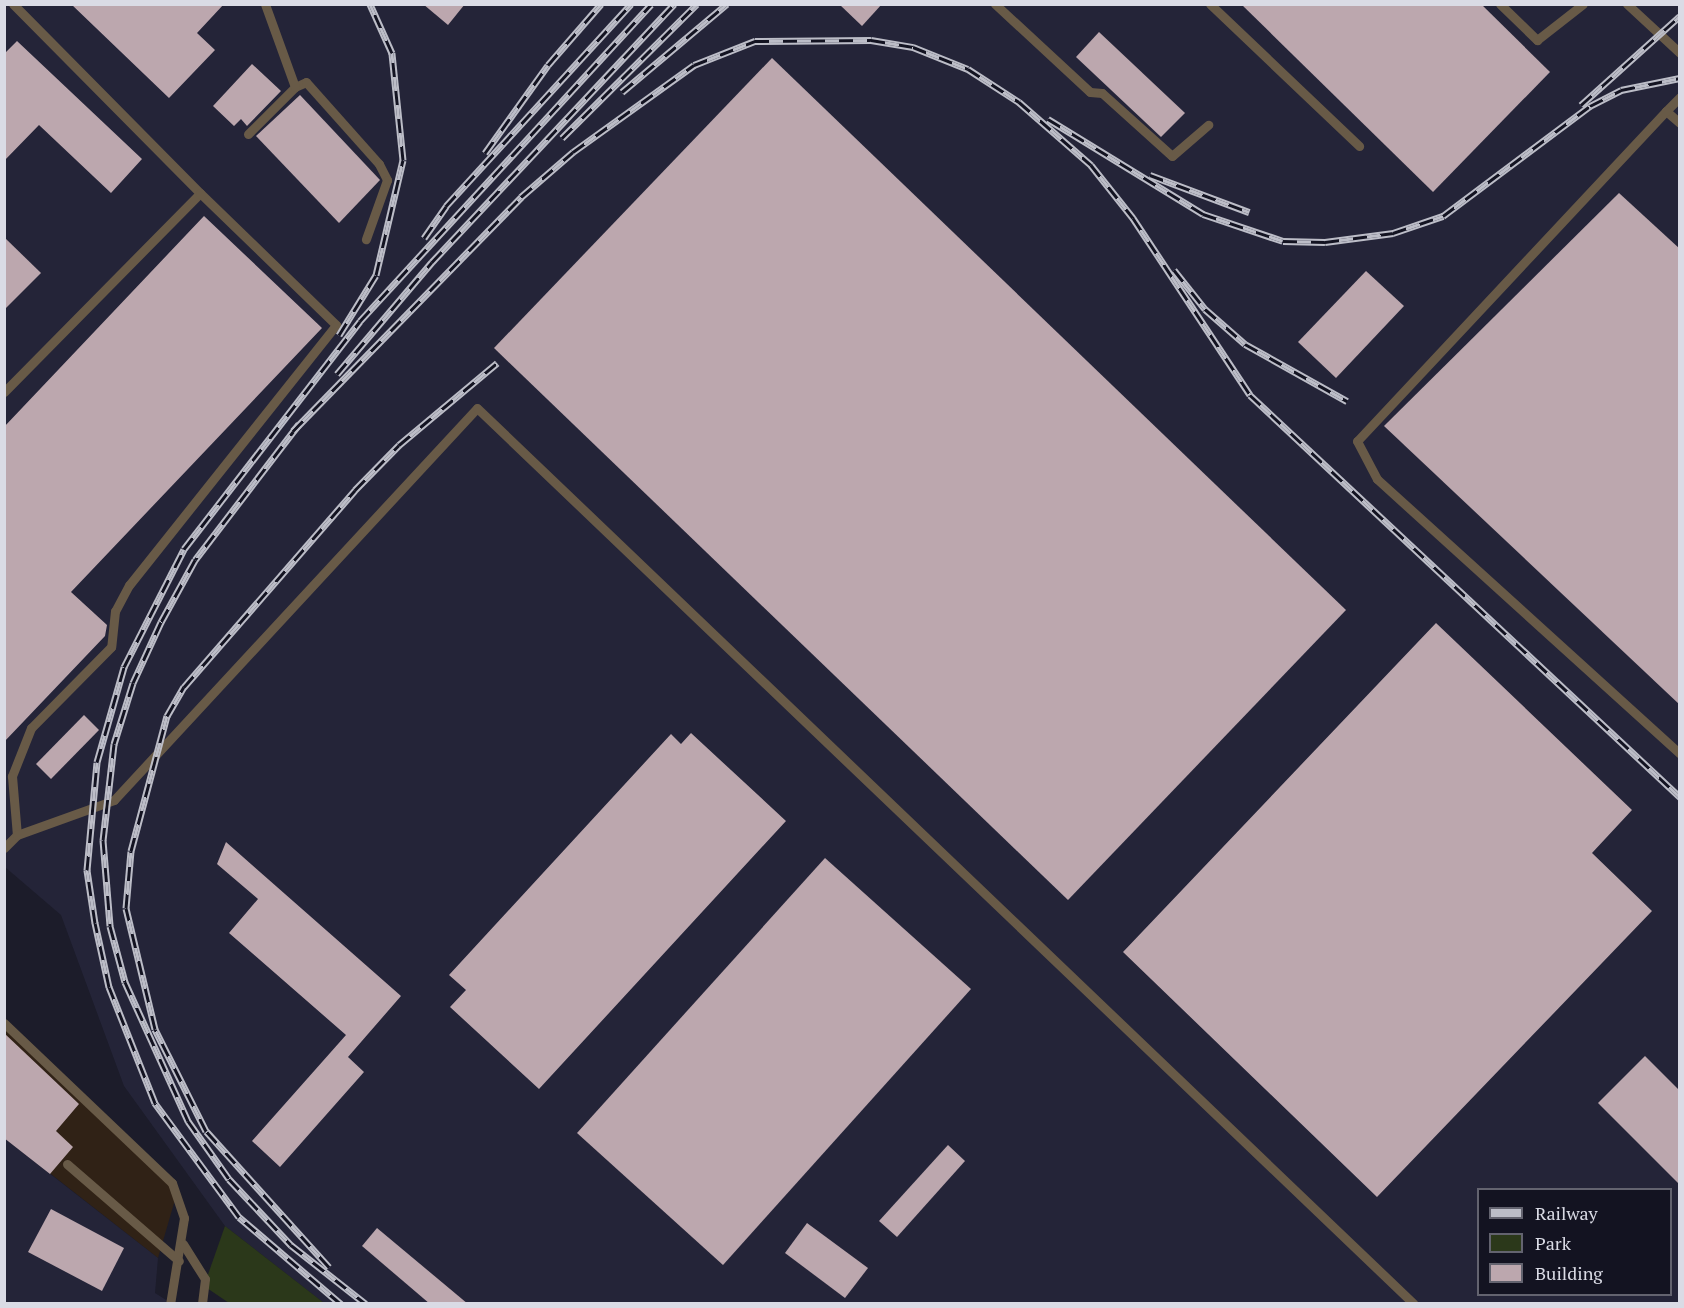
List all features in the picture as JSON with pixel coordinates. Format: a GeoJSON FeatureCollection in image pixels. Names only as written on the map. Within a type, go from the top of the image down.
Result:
{"type":"FeatureCollection","features":[{"type":"Feature","properties":{"kind":"lane"},"geometry":{"type":"LineString","coordinates":[[13,4],[200,193],[336,325],[129,585],[116,611],[111,647],[31,728],[12,776],[17,835]]}},
{"type":"Feature","properties":{"kind":"lane"},"geometry":{"type":"LineString","coordinates":[[265,4],[295,87]]}},
{"type":"Feature","properties":{"kind":"lane"},"geometry":{"type":"LineString","coordinates":[[995,4],[1090,92],[1102,93],[1172,156],[1208,125]]}},
{"type":"Feature","properties":{"kind":"lane"},"geometry":{"type":"LineString","coordinates":[[1210,4],[1359,146]]}},
{"type":"Feature","properties":{"kind":"lane"},"geometry":{"type":"LineString","coordinates":[[1500,4],[1537,40],[1583,4]]}},
{"type":"Feature","properties":{"kind":"lane"},"geometry":{"type":"LineString","coordinates":[[1627,4],[1680,53]]}},
{"type":"Feature","properties":{"kind":"lane"},"geometry":{"type":"LineString","coordinates":[[248,134],[295,87],[306,82],[379,164],[387,180],[366,239]]}},
{"type":"Feature","properties":{"kind":"lane"},"geometry":{"type":"LineString","coordinates":[[1680,97],[1357,441],[1377,479],[1680,754]]}},
{"type":"Feature","properties":{"kind":"lane"},"geometry":{"type":"LineString","coordinates":[[1666,111],[1680,123]]}},
{"type":"Feature","properties":{"kind":"lane"},"geometry":{"type":"LineString","coordinates":[[4,392],[200,193]]}},
{"type":"Feature","properties":{"kind":"lane"},"geometry":{"type":"LineString","coordinates":[[4,848],[17,835],[114,800],[477,408],[1414,1304]]}},
{"type":"Feature","properties":{"kind":"lane"},"geometry":{"type":"LineString","coordinates":[[4,1023],[166,1175],[179,1194],[183,1244],[170,1304]]}},
{"type":"Feature","properties":{"kind":"lane"},"geometry":{"type":"LineString","coordinates":[[67,1164],[179,1261]]}},
{"type":"Feature","properties":{"kind":"lane"},"geometry":{"type":"LineString","coordinates":[[183,1244],[206,1279],[202,1304]]}},
{"type":"Feature","properties":{"kind":"shaded area"},"geometry":{"type":"Polygon","coordinates":[[[5,5],[1679,5],[1679,1303],[324,1303],[225,1226],[124,1086],[61,915],[5,867],[5,5]]]}},
{"type":"Feature","properties":{"kind":"shaded area"},"geometry":{"type":"Polygon","coordinates":[[[4,1028],[177,1193],[158,1258],[5,1138],[4,1028]]]}},
{"type":"Feature","properties":{"kind":"shaded area"},"geometry":{"type":"Polygon","coordinates":[[[4,1138],[158,1258],[155,1293],[171,1303],[5,1303],[4,1138]]]}},
{"type":"Feature","properties":{"kind":"green space"},"geometry":{"type":"Polygon","coordinates":[[[225,1226],[324,1303],[229,1303],[204,1286],[225,1226]]]}},
{"type":"Feature","properties":{"kind":"building"},"geometry":{"type":"Polygon","coordinates":[[[71,4],[224,4],[197,33],[215,50],[169,98],[71,4]]]}},
{"type":"Feature","properties":{"kind":"building"},"geometry":{"type":"Polygon","coordinates":[[[423,4],[465,4],[448,25],[423,4]]]}},
{"type":"Feature","properties":{"kind":"building"},"geometry":{"type":"Polygon","coordinates":[[[839,4],[882,4],[862,26],[839,4]]]}},
{"type":"Feature","properties":{"kind":"building"},"geometry":{"type":"Polygon","coordinates":[[[1241,4],[1481,4],[1550,72],[1433,192],[1241,4]]]}},
{"type":"Feature","properties":{"kind":"building"},"geometry":{"type":"Polygon","coordinates":[[[1099,32],[1185,113],[1161,137],[1076,57],[1099,32]]]}},
{"type":"Feature","properties":{"kind":"building"},"geometry":{"type":"Polygon","coordinates":[[[17,41],[142,159],[111,193],[39,125],[4,161],[4,54],[17,41]]]}},
{"type":"Feature","properties":{"kind":"building"},"geometry":{"type":"Polygon","coordinates":[[[772,58],[1346,610],[1068,900],[494,348],[772,58]]]}},
{"type":"Feature","properties":{"kind":"building"},"geometry":{"type":"Polygon","coordinates":[[[252,64],[281,91],[247,126],[241,119],[234,126],[213,106],[252,64]]]}},
{"type":"Feature","properties":{"kind":"building"},"geometry":{"type":"Polygon","coordinates":[[[300,95],[380,180],[339,223],[256,136],[300,95]]]}},
{"type":"Feature","properties":{"kind":"building"},"geometry":{"type":"Polygon","coordinates":[[[1619,193],[1680,249],[1680,705],[1384,426],[1619,193]]]}},
{"type":"Feature","properties":{"kind":"building"},"geometry":{"type":"Polygon","coordinates":[[[204,216],[322,328],[71,592],[107,625],[105,636],[4,742],[4,427],[204,216]]]}},
{"type":"Feature","properties":{"kind":"building"},"geometry":{"type":"Polygon","coordinates":[[[4,237],[41,273],[4,310],[4,237]]]}},
{"type":"Feature","properties":{"kind":"building"},"geometry":{"type":"Polygon","coordinates":[[[1366,271],[1404,306],[1336,378],[1298,342],[1366,271]]]}},
{"type":"Feature","properties":{"kind":"building"},"geometry":{"type":"Polygon","coordinates":[[[1436,623],[1632,810],[1592,853],[1652,911],[1377,1197],[1123,952],[1436,623]]]}},
{"type":"Feature","properties":{"kind":"building"},"geometry":{"type":"Polygon","coordinates":[[[84,715],[99,730],[51,779],[36,764],[84,715]]]}},
{"type":"Feature","properties":{"kind":"building"},"geometry":{"type":"Polygon","coordinates":[[[691,733],[786,821],[539,1089],[450,1007],[466,990],[449,975],[671,734],[681,744],[691,733]]]}},
{"type":"Feature","properties":{"kind":"building"},"geometry":{"type":"Polygon","coordinates":[[[226,842],[401,996],[348,1057],[364,1072],[280,1167],[252,1141],[346,1035],[229,933],[258,899],[217,864],[226,842]]]}},
{"type":"Feature","properties":{"kind":"building"},"geometry":{"type":"Polygon","coordinates":[[[825,858],[971,989],[723,1265],[577,1133],[825,858]]]}},
{"type":"Feature","properties":{"kind":"building"},"geometry":{"type":"Polygon","coordinates":[[[4,1033],[79,1104],[56,1131],[73,1147],[50,1174],[4,1138],[4,1033]]]}},
{"type":"Feature","properties":{"kind":"building"},"geometry":{"type":"Polygon","coordinates":[[[1645,1056],[1680,1091],[1680,1185],[1598,1103],[1645,1056]]]}},
{"type":"Feature","properties":{"kind":"building"},"geometry":{"type":"Polygon","coordinates":[[[948,1145],[965,1161],[897,1237],[879,1221],[948,1145]]]}},
{"type":"Feature","properties":{"kind":"building"},"geometry":{"type":"Polygon","coordinates":[[[51,1209],[124,1248],[102,1291],[28,1252],[51,1209]]]}},
{"type":"Feature","properties":{"kind":"building"},"geometry":{"type":"Polygon","coordinates":[[[807,1223],[868,1268],[845,1298],[785,1253],[807,1223]]]}},
{"type":"Feature","properties":{"kind":"building"},"geometry":{"type":"Polygon","coordinates":[[[377,1228],[468,1304],[430,1304],[362,1246],[377,1228]]]}},
{"type":"Feature","properties":{"kind":"railway"},"geometry":{"type":"LineString","coordinates":[[339,335],[376,275],[403,160],[392,53],[370,4]]}},
{"type":"Feature","properties":{"kind":"railway"},"geometry":{"type":"LineString","coordinates":[[485,153],[548,65],[601,4]]}},
{"type":"Feature","properties":{"kind":"railway"},"geometry":{"type":"LineString","coordinates":[[424,238],[446,206],[631,4]]}},
{"type":"Feature","properties":{"kind":"railway"},"geometry":{"type":"LineString","coordinates":[[341,1304],[239,1217],[155,1103],[109,987],[95,923],[87,870],[97,762],[124,667],[184,549],[360,321],[651,4]]}},
{"type":"Feature","properties":{"kind":"railway"},"geometry":{"type":"LineString","coordinates":[[337,374],[432,262],[674,4]]}},
{"type":"Feature","properties":{"kind":"railway"},"geometry":{"type":"LineString","coordinates":[[562,138],[697,4]]}},
{"type":"Feature","properties":{"kind":"railway"},"geometry":{"type":"LineString","coordinates":[[622,92],[727,4]]}},
{"type":"Feature","properties":{"kind":"railway"},"geometry":{"type":"LineString","coordinates":[[1581,105],[1680,16]]}},
{"type":"Feature","properties":{"kind":"railway"},"geometry":{"type":"LineString","coordinates":[[293,431],[521,197],[573,152],[694,65],[755,41],[871,40],[913,47],[968,69],[1019,102],[1091,165],[1133,218],[1250,395],[1680,797]]}},
{"type":"Feature","properties":{"kind":"railway"},"geometry":{"type":"LineString","coordinates":[[1048,119],[1203,214],[1283,241],[1325,242],[1393,233],[1443,216],[1590,106],[1621,90],[1680,78]]}},
{"type":"Feature","properties":{"kind":"railway"},"geometry":{"type":"LineString","coordinates":[[1150,175],[1249,212]]}},
{"type":"Feature","properties":{"kind":"railway"},"geometry":{"type":"LineString","coordinates":[[1174,270],[1205,309],[1245,344],[1347,401]]}},
{"type":"Feature","properties":{"kind":"railway"},"geometry":{"type":"LineString","coordinates":[[329,1267],[206,1131],[155,1029],[126,908],[131,851],[167,716],[184,687],[355,490],[399,445],[497,363]]}},
{"type":"Feature","properties":{"kind":"railway"},"geometry":{"type":"LineString","coordinates":[[299,424],[195,560],[161,622],[133,683],[114,744],[103,840],[110,926],[125,982],[188,1121],[229,1179],[291,1245],[366,1304]]}}]}
